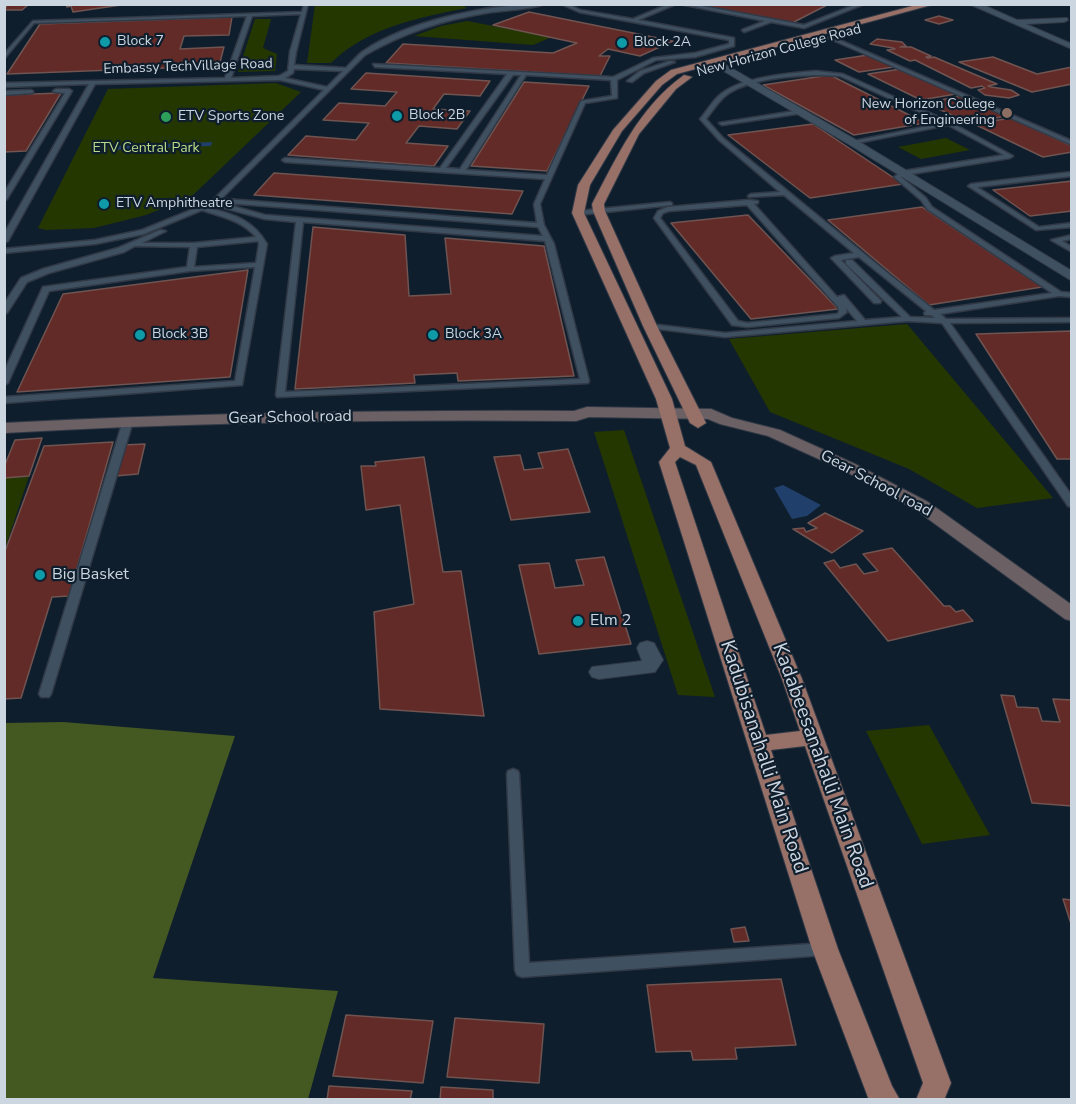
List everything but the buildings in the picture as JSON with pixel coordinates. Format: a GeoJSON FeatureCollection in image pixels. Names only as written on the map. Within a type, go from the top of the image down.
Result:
{"type":"FeatureCollection","features":[{"type":"Feature","properties":{"kind":"main road","name":"New Horizon College Road"},"geometry":{"type":"LineString","coordinates":[[578,213],[584,185],[618,130],[659,83],[674,72],[931,4]]}},
{"type":"Feature","properties":{"kind":"main road","name":"New Horizon College Road"},"geometry":{"type":"LineString","coordinates":[[599,211],[600,197],[634,133],[673,87],[689,75],[893,21],[942,4]]}},
{"type":"Feature","properties":{"kind":"main road"},"geometry":{"type":"LineString","coordinates":[[599,211],[650,326],[696,418]]}},
{"type":"Feature","properties":{"kind":"main road"},"geometry":{"type":"LineString","coordinates":[[578,213],[670,417]]}},
{"type":"Feature","properties":{"kind":"main road","name":"Gear School road"},"geometry":{"type":"LineString","coordinates":[[4,428],[128,421],[460,415],[576,416],[587,420],[670,417],[726,421],[774,433],[849,467],[921,506],[1071,615]]}},
{"type":"Feature","properties":{"kind":"main road","name":"Kadubisanahalli Main Road"},"geometry":{"type":"LineString","coordinates":[[670,417],[678,449],[667,462],[825,949],[881,1095],[886,1100]]}},
{"type":"Feature","properties":{"kind":"main road","name":"Kadabeesanahalli Main Road"},"geometry":{"type":"LineString","coordinates":[[678,449],[703,462],[792,680],[937,1083],[930,1100]]}},
{"type":"Feature","properties":{"kind":"main road"},"geometry":{"type":"LineString","coordinates":[[758,744],[812,737]]}},
{"type":"Feature","properties":{"kind":"street"},"geometry":{"type":"LineString","coordinates":[[973,4],[1071,46]]}},
{"type":"Feature","properties":{"kind":"street"},"geometry":{"type":"LineString","coordinates":[[1015,23],[1064,20]]}},
{"type":"Feature","properties":{"kind":"street"},"geometry":{"type":"LineString","coordinates":[[723,67],[854,143],[1071,277]]}},
{"type":"Feature","properties":{"kind":"street"},"geometry":{"type":"LineString","coordinates":[[599,672],[648,667],[653,660],[647,648]]}},
{"type":"Feature","properties":{"kind":"lane","name":"Embassy TechVillage Road"},"geometry":{"type":"LineString","coordinates":[[4,85],[280,78],[291,72],[293,67],[293,52],[304,4]]}},
{"type":"Feature","properties":{"kind":"lane"},"geometry":{"type":"LineString","coordinates":[[473,13],[476,7],[502,4]]}},
{"type":"Feature","properties":{"kind":"lane"},"geometry":{"type":"LineString","coordinates":[[4,311],[9,295],[24,280],[134,245],[210,204],[363,54],[386,39],[420,26],[473,13],[543,4]]}},
{"type":"Feature","properties":{"kind":"lane"},"geometry":{"type":"LineString","coordinates":[[563,4],[579,11],[732,39],[732,45],[642,72],[630,81]]}},
{"type":"Feature","properties":{"kind":"lane"},"geometry":{"type":"LineString","coordinates":[[634,20],[674,4]]}},
{"type":"Feature","properties":{"kind":"lane"},"geometry":{"type":"LineString","coordinates":[[682,4],[804,27],[862,4]]}},
{"type":"Feature","properties":{"kind":"lane"},"geometry":{"type":"LineString","coordinates":[[4,58],[33,22],[303,12]]}},
{"type":"Feature","properties":{"kind":"lane"},"geometry":{"type":"LineString","coordinates":[[226,80],[250,15]]}},
{"type":"Feature","properties":{"kind":"lane"},"geometry":{"type":"LineString","coordinates":[[744,31],[770,21]]}},
{"type":"Feature","properties":{"kind":"lane"},"geometry":{"type":"LineString","coordinates":[[830,37],[1071,143]]}},
{"type":"Feature","properties":{"kind":"lane"},"geometry":{"type":"LineString","coordinates":[[375,65],[614,79],[655,59],[695,55]]}},
{"type":"Feature","properties":{"kind":"lane"},"geometry":{"type":"LineString","coordinates":[[776,78],[816,66],[831,69]]}},
{"type":"Feature","properties":{"kind":"lane"},"geometry":{"type":"LineString","coordinates":[[293,67],[348,70]]}},
{"type":"Feature","properties":{"kind":"lane"},"geometry":{"type":"LineString","coordinates":[[1059,294],[929,208],[924,199],[897,177],[903,173],[1010,156],[948,123],[834,72],[748,82],[725,93],[703,119],[721,139],[860,255],[944,321],[1071,504]]}},
{"type":"Feature","properties":{"kind":"lane"},"geometry":{"type":"LineString","coordinates":[[442,170],[511,73]]}},
{"type":"Feature","properties":{"kind":"lane"},"geometry":{"type":"LineString","coordinates":[[462,171],[524,74]]}},
{"type":"Feature","properties":{"kind":"lane"},"geometry":{"type":"LineString","coordinates":[[280,78],[328,89]]}},
{"type":"Feature","properties":{"kind":"lane"},"geometry":{"type":"LineString","coordinates":[[300,220],[280,395],[585,381],[537,204],[583,102],[615,97],[614,79]]}},
{"type":"Feature","properties":{"kind":"lane","name":"Embassy TechVillage Road"},"geometry":{"type":"LineString","coordinates":[[5,238],[93,83]]}},
{"type":"Feature","properties":{"kind":"lane"},"geometry":{"type":"LineString","coordinates":[[4,93],[69,91],[4,199]]}},
{"type":"Feature","properties":{"kind":"lane"},"geometry":{"type":"LineString","coordinates":[[705,121],[783,111]]}},
{"type":"Feature","properties":{"kind":"lane"},"geometry":{"type":"LineString","coordinates":[[722,123],[801,112]]}},
{"type":"Feature","properties":{"kind":"lane"},"geometry":{"type":"LineString","coordinates":[[854,143],[948,123]]}},
{"type":"Feature","properties":{"kind":"lane"},"geometry":{"type":"LineString","coordinates":[[285,160],[549,177]]}},
{"type":"Feature","properties":{"kind":"lane"},"geometry":{"type":"LineString","coordinates":[[1071,174],[970,186],[1038,229],[1071,225]]}},
{"type":"Feature","properties":{"kind":"lane"},"geometry":{"type":"LineString","coordinates":[[752,200],[842,307],[843,312],[839,316],[747,325],[735,323],[657,218],[660,212],[668,209],[752,200],[786,193]]}},
{"type":"Feature","properties":{"kind":"lane"},"geometry":{"type":"LineString","coordinates":[[578,213],[752,200]]}},
{"type":"Feature","properties":{"kind":"lane"},"geometry":{"type":"LineString","coordinates":[[752,200],[864,324]]}},
{"type":"Feature","properties":{"kind":"lane"},"geometry":{"type":"LineString","coordinates":[[210,204],[265,217],[548,239]]}},
{"type":"Feature","properties":{"kind":"lane"},"geometry":{"type":"LineString","coordinates":[[4,400],[239,383],[263,244],[250,225],[227,215],[210,204]]}},
{"type":"Feature","properties":{"kind":"lane"},"geometry":{"type":"LineString","coordinates":[[4,251],[95,242],[144,232],[210,204],[541,225]]}},
{"type":"Feature","properties":{"kind":"lane"},"geometry":{"type":"LineString","coordinates":[[1071,237],[1055,240],[1071,250]]}},
{"type":"Feature","properties":{"kind":"lane"},"geometry":{"type":"LineString","coordinates":[[134,245],[194,245],[261,239]]}},
{"type":"Feature","properties":{"kind":"lane"},"geometry":{"type":"LineString","coordinates":[[190,269],[194,245]]}},
{"type":"Feature","properties":{"kind":"lane"},"geometry":{"type":"LineString","coordinates":[[860,255],[834,258],[877,301]]}},
{"type":"Feature","properties":{"kind":"lane"},"geometry":{"type":"LineString","coordinates":[[849,262],[908,319]]}},
{"type":"Feature","properties":{"kind":"lane"},"geometry":{"type":"LineString","coordinates":[[4,383],[46,289],[190,269],[259,265]]}},
{"type":"Feature","properties":{"kind":"lane"},"geometry":{"type":"LineString","coordinates":[[908,319],[933,311],[1059,294],[1071,295]]}},
{"type":"Feature","properties":{"kind":"lane"},"geometry":{"type":"LineString","coordinates":[[650,326],[725,335],[908,319],[1071,320]]}},
{"type":"Feature","properties":{"kind":"lane"},"geometry":{"type":"LineString","coordinates":[[45,694],[128,421]]}},
{"type":"Feature","properties":{"kind":"lane"},"geometry":{"type":"LineString","coordinates":[[513,774],[522,970],[825,949]]}},
{"type":"Feature","properties":{"kind":"green space"},"geometry":{"type":"Polygon","coordinates":[[[315,5],[462,5],[467,8],[413,20],[377,33],[360,41],[331,63],[307,63],[315,5]]]}},
{"type":"Feature","properties":{"kind":"green space"},"geometry":{"type":"Polygon","coordinates":[[[255,19],[271,19],[263,48],[277,54],[275,71],[238,72],[255,19]]]}},
{"type":"Feature","properties":{"kind":"green space"},"geometry":{"type":"Polygon","coordinates":[[[467,21],[552,37],[533,45],[414,36],[441,26],[467,21]]]}},
{"type":"Feature","properties":{"kind":"green space","name":"ETV Central Park"},"geometry":{"type":"Polygon","coordinates":[[[276,83],[301,92],[191,197],[146,215],[94,228],[46,230],[38,228],[108,89],[276,83]]]}},
{"type":"Feature","properties":{"kind":"green space"},"geometry":{"type":"Polygon","coordinates":[[[946,138],[970,150],[921,159],[898,147],[946,138]]]}},
{"type":"Feature","properties":{"kind":"green space"},"geometry":{"type":"Polygon","coordinates":[[[907,324],[1053,498],[977,508],[909,469],[770,412],[729,339],[907,324]]]}},
{"type":"Feature","properties":{"kind":"green space"},"geometry":{"type":"Polygon","coordinates":[[[624,430],[715,697],[678,695],[594,432],[624,430]]]}},
{"type":"Feature","properties":{"kind":"green space"},"geometry":{"type":"Polygon","coordinates":[[[29,476],[5,549],[5,478],[29,476]]]}},
{"type":"Feature","properties":{"kind":"green space"},"geometry":{"type":"Polygon","coordinates":[[[63,722],[235,736],[153,978],[338,991],[308,1099],[5,1099],[5,723],[63,722]]]}},
{"type":"Feature","properties":{"kind":"green space"},"geometry":{"type":"Polygon","coordinates":[[[929,725],[990,835],[922,844],[866,731],[929,725]]]}},
{"type":"Feature","properties":{"kind":"water"},"geometry":{"type":"Polygon","coordinates":[[[212,142],[211,146],[109,150],[111,146],[212,142]]]}},
{"type":"Feature","properties":{"kind":"water"},"geometry":{"type":"Polygon","coordinates":[[[783,485],[821,505],[807,516],[792,519],[774,488],[783,485]]]}},
{"type":"Feature","properties":{"kind":"place","name":"Block 7"},"geometry":{"type":"Point","coordinates":[105,42]}},
{"type":"Feature","properties":{"kind":"place","name":"Block 2A"},"geometry":{"type":"Point","coordinates":[622,43]}},
{"type":"Feature","properties":{"kind":"place","name":"New Horizon College of Engineering"},"geometry":{"type":"Point","coordinates":[1007,113]}},
{"type":"Feature","properties":{"kind":"place","name":"Block 2B"},"geometry":{"type":"Point","coordinates":[397,116]}},
{"type":"Feature","properties":{"kind":"place","name":"ETV Sports Zone"},"geometry":{"type":"Point","coordinates":[166,117]}},
{"type":"Feature","properties":{"kind":"place","name":"ETV Amphitheatre"},"geometry":{"type":"Point","coordinates":[104,204]}},
{"type":"Feature","properties":{"kind":"place","name":"Block 3B"},"geometry":{"type":"Point","coordinates":[140,335]}},
{"type":"Feature","properties":{"kind":"place","name":"Block 3A"},"geometry":{"type":"Point","coordinates":[433,335]}},
{"type":"Feature","properties":{"kind":"place","name":"Big Basket"},"geometry":{"type":"Point","coordinates":[40,575]}},
{"type":"Feature","properties":{"kind":"place","name":"Elm 2"},"geometry":{"type":"Point","coordinates":[578,621]}}]}
